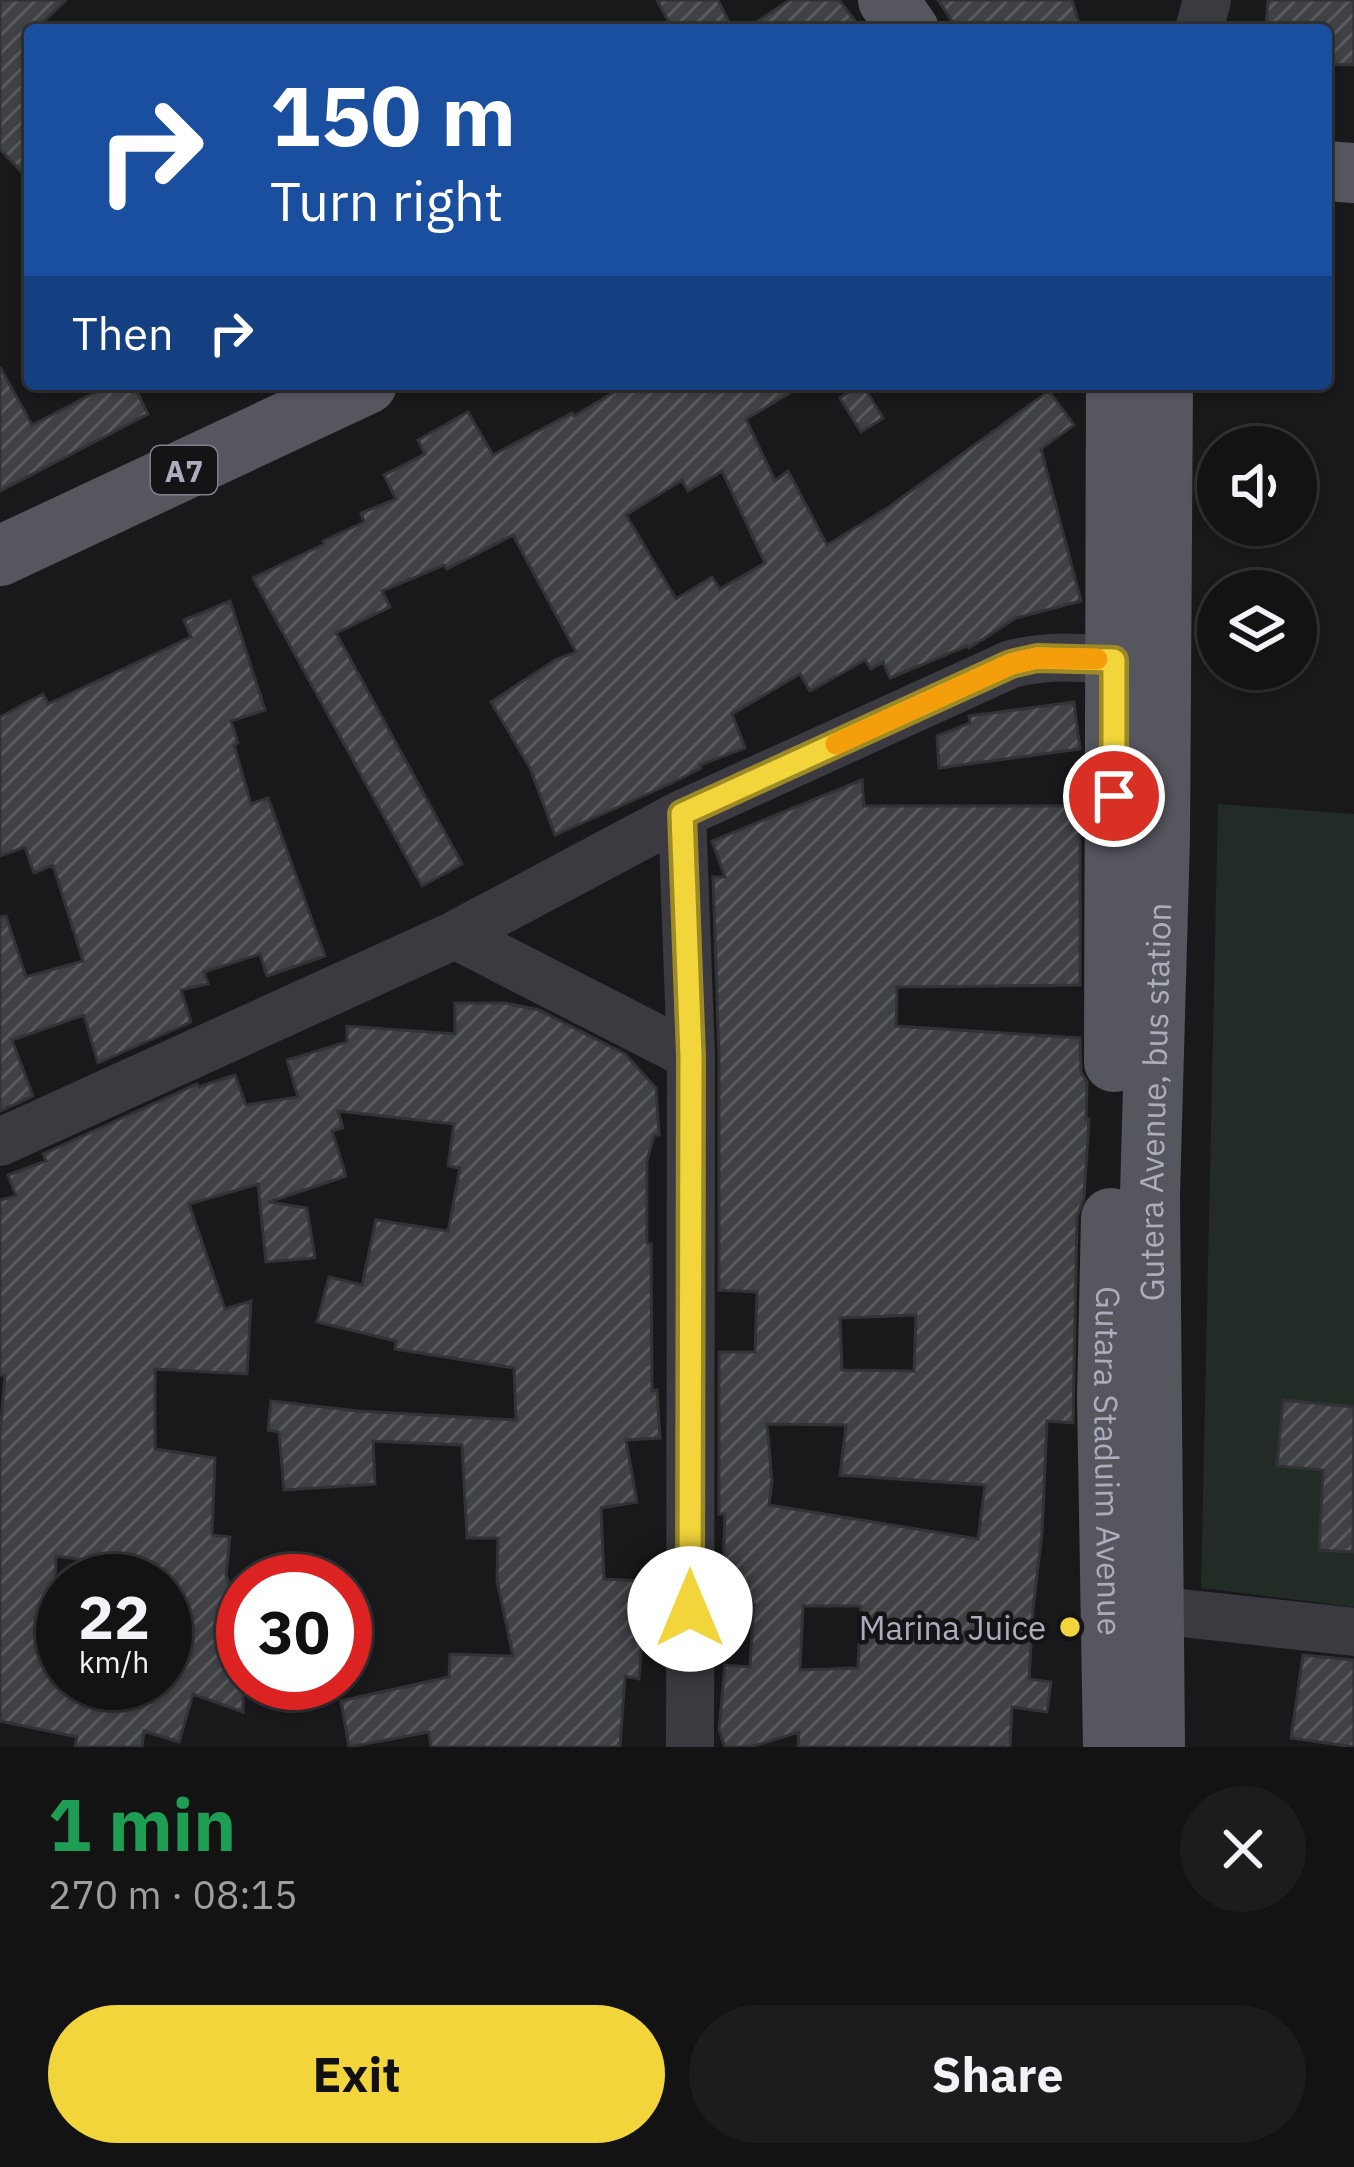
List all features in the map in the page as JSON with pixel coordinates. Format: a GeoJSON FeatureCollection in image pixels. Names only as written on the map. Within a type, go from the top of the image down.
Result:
{"type":"FeatureCollection","features":[{"type":"Feature","properties":{"kind":"main road","name":"A7"},"geometry":{"type":"LineString","coordinates":[[0,556],[355,390]]}},
{"type":"Feature","properties":{"kind":"main road","name":"Gutara Staduim Avenue"},"geometry":{"type":"LineString","coordinates":[[1113,1747],[1107,1396],[1114,1068],[1137,666],[1116,390]]}},
{"type":"Feature","properties":{"kind":"main road","name":"Gutera Avenue, bus station"},"geometry":{"type":"LineString","coordinates":[[1155,1747],[1150,1195],[1160,837],[1137,666],[1161,390]]}},
{"type":"Feature","properties":{"kind":"street"},"geometry":{"type":"LineString","coordinates":[[0,1142],[455,935],[682,814],[1011,664],[1037,658],[1137,666]]}},
{"type":"Feature","properties":{"kind":"street"},"geometry":{"type":"LineString","coordinates":[[682,814],[691,1056],[690,1747]]}},
{"type":"Feature","properties":{"kind":"street"},"geometry":{"type":"LineString","coordinates":[[455,935],[691,1056]]}},
{"type":"Feature","properties":{"kind":"street"},"geometry":{"type":"LineString","coordinates":[[1154,1610],[1354,1632]]}},
{"type":"Feature","properties":{"kind":"shaded area"},"geometry":{"type":"Polygon","coordinates":[[[1218,804],[1354,814],[1354,1607],[1201,1588],[1218,804]]]}},
{"type":"Feature","properties":{"kind":"building"},"geometry":{"type":"Polygon","coordinates":[[[0,0],[66,0],[41,24],[24,24],[24,175],[0,149],[0,0]]]}},
{"type":"Feature","properties":{"kind":"building"},"geometry":{"type":"Polygon","coordinates":[[[657,0],[718,0],[730,24],[670,24],[657,0]]]}},
{"type":"Feature","properties":{"kind":"building"},"geometry":{"type":"Polygon","coordinates":[[[790,0],[839,0],[857,24],[753,24],[790,0]]]}},
{"type":"Feature","properties":{"kind":"building"},"geometry":{"type":"Polygon","coordinates":[[[938,0],[1072,0],[1079,24],[954,24],[938,0]]]}},
{"type":"Feature","properties":{"kind":"building"},"geometry":{"type":"Polygon","coordinates":[[[1268,0],[1354,0],[1354,65],[1332,64],[1332,24],[1266,24],[1268,0]]]}},
{"type":"Feature","properties":{"kind":"building"},"geometry":{"type":"Polygon","coordinates":[[[0,367],[32,425],[100,390],[136,390],[148,414],[0,491],[0,367]]]}},
{"type":"Feature","properties":{"kind":"building"},"geometry":{"type":"Polygon","coordinates":[[[618,390],[795,390],[746,419],[775,481],[788,471],[827,545],[889,507],[1049,391],[1074,425],[1041,449],[1081,601],[1016,618],[969,648],[890,678],[883,662],[871,669],[865,660],[810,691],[800,674],[732,714],[745,748],[555,835],[530,768],[491,702],[555,660],[576,652],[513,535],[447,569],[444,565],[382,591],[390,607],[336,633],[462,864],[422,886],[253,578],[364,522],[361,513],[396,499],[384,475],[425,454],[418,440],[468,412],[493,455],[618,390]],[[722,471],[688,491],[682,480],[626,515],[676,599],[712,577],[720,589],[765,563],[722,471]]]}},
{"type":"Feature","properties":{"kind":"building"},"geometry":{"type":"Polygon","coordinates":[[[853,390],[866,390],[883,418],[861,432],[840,398],[853,390]]]}},
{"type":"Feature","properties":{"kind":"building"},"geometry":{"type":"Polygon","coordinates":[[[230,601],[265,710],[231,721],[238,743],[234,745],[251,804],[268,798],[325,956],[267,976],[260,954],[204,972],[208,984],[181,990],[191,1022],[98,1063],[84,1015],[12,1040],[33,1096],[0,1111],[0,917],[6,916],[26,977],[83,961],[53,865],[34,873],[25,847],[0,856],[0,717],[43,694],[48,704],[191,637],[184,620],[230,601]]]}},
{"type":"Feature","properties":{"kind":"building"},"geometry":{"type":"Polygon","coordinates":[[[1074,702],[1080,749],[939,768],[937,736],[970,723],[969,716],[1074,702]]]}},
{"type":"Feature","properties":{"kind":"building"},"geometry":{"type":"Polygon","coordinates":[[[862,780],[864,806],[1080,806],[1080,985],[897,987],[896,1026],[1080,1038],[1081,1072],[1087,1082],[1084,1198],[1077,1217],[1073,1423],[1047,1421],[1033,1610],[1029,1679],[1051,1682],[1047,1712],[1012,1707],[1010,1747],[798,1747],[799,1732],[750,1747],[725,1747],[719,1730],[725,1665],[750,1667],[754,1604],[722,1604],[725,1514],[719,1514],[719,1352],[755,1352],[757,1292],[719,1290],[713,877],[725,877],[712,841],[862,780]],[[916,1315],[840,1318],[842,1370],[914,1371],[916,1315]],[[767,1424],[769,1505],[978,1539],[985,1485],[840,1475],[846,1425],[767,1424]],[[803,1606],[800,1670],[858,1668],[861,1606],[803,1606]]]}},
{"type":"Feature","properties":{"kind":"building"},"geometry":{"type":"Polygon","coordinates":[[[455,1003],[505,1003],[539,1010],[625,1054],[656,1088],[659,1135],[654,1135],[647,1161],[647,1243],[651,1244],[652,1391],[657,1390],[660,1438],[626,1440],[637,1502],[601,1508],[604,1579],[662,1582],[662,1610],[644,1609],[639,1679],[625,1676],[620,1747],[431,1747],[429,1732],[349,1747],[343,1710],[372,1710],[372,1694],[449,1677],[450,1654],[513,1656],[497,1580],[498,1538],[467,1538],[462,1445],[373,1441],[375,1484],[284,1490],[279,1432],[268,1430],[271,1401],[516,1420],[514,1368],[395,1349],[396,1341],[317,1322],[329,1277],[362,1285],[376,1220],[448,1231],[460,1168],[448,1166],[454,1124],[338,1111],[343,1128],[332,1131],[346,1176],[269,1202],[307,1208],[315,1258],[266,1262],[258,1184],[189,1204],[225,1309],[251,1301],[247,1374],[155,1369],[155,1449],[215,1458],[212,1535],[230,1537],[228,1554],[216,1554],[216,1702],[192,1697],[192,1554],[36,1554],[36,1710],[188,1710],[179,1742],[144,1731],[142,1747],[75,1747],[77,1737],[0,1721],[0,1436],[5,1375],[0,1375],[0,1200],[16,1196],[8,1175],[46,1161],[43,1154],[197,1084],[235,1075],[246,1105],[298,1097],[287,1060],[347,1042],[347,1026],[455,1034],[455,1003]]]}},
{"type":"Feature","properties":{"kind":"building"},"geometry":{"type":"Polygon","coordinates":[[[1283,1400],[1354,1407],[1353,1552],[1319,1550],[1323,1470],[1277,1466],[1283,1400]]]}},
{"type":"Feature","properties":{"kind":"building"},"geometry":{"type":"Polygon","coordinates":[[[1303,1655],[1354,1660],[1354,1747],[1291,1738],[1303,1655]]]}},
{"type":"Feature","properties":{"kind":"slow traffic"},"geometry":{"type":"LineString","coordinates":[[836,744],[1011,664],[1037,658],[1097,659]]}},
{"type":"Feature","properties":{"kind":"place","name":"Marina Juice"},"geometry":{"type":"Point","coordinates":[1070,1627]}},
{"type":"Feature","properties":{"kind":"route"},"geometry":{"type":"LineString","coordinates":[[690,1609],[691,1056],[682,814],[1011,664],[1037,658],[1114,660],[1114,796]]}}]}
